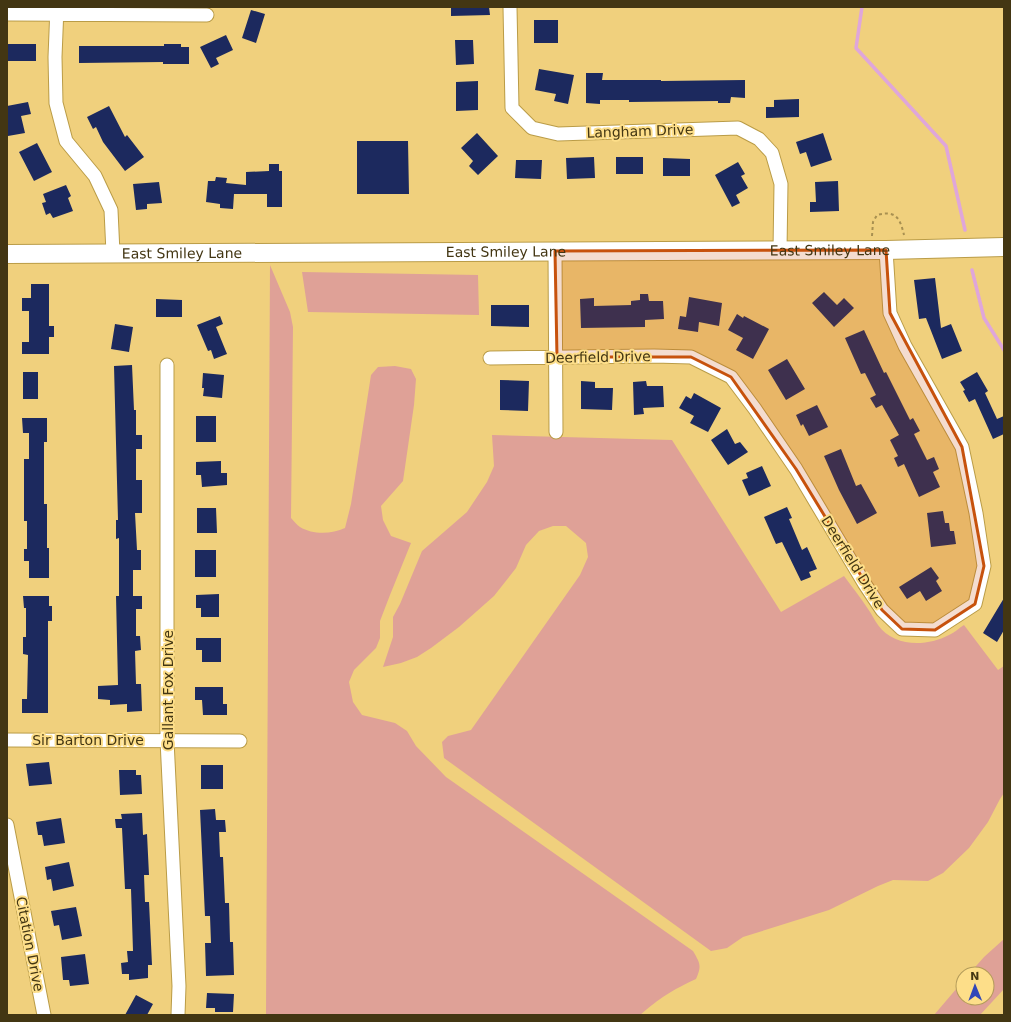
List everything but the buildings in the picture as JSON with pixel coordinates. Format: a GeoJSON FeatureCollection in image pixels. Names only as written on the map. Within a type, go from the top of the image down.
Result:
{"type":"FeatureCollection","features":[{"type":"Feature","properties":{"kind":"street","name":"Langham Drive"},"geometry":{"type":"LineString","coordinates":[[510,7],[512,108],[532,128],[558,134],[738,128],[759,139],[772,153],[781,184],[780,250]]}},
{"type":"Feature","properties":{"kind":"street"},"geometry":{"type":"LineString","coordinates":[[7,14],[57,10],[207,14]]}},
{"type":"Feature","properties":{"kind":"street"},"geometry":{"type":"LineString","coordinates":[[57,10],[55,58],[56,103],[66,141],[95,176],[111,210],[113,253]]}},
{"type":"Feature","properties":{"kind":"street","name":"East Smiley Lane"},"geometry":{"type":"LineString","coordinates":[[7,254],[886,250],[1004,247]]}},
{"type":"Feature","properties":{"kind":"street","name":"Deerfield Drive"},"geometry":{"type":"LineString","coordinates":[[490,358],[691,356],[731,377],[756,409],[796,469],[864,583],[882,610],[902,629],[935,630],[975,604],[984,566],[976,513],[962,447],[905,346],[890,313],[886,250]]}},
{"type":"Feature","properties":{"kind":"street"},"geometry":{"type":"LineString","coordinates":[[555,251],[557,357],[556,432]]}},
{"type":"Feature","properties":{"kind":"street","name":"Gallant Fox Drive"},"geometry":{"type":"LineString","coordinates":[[167,365],[167,740],[179,986],[178,1015]]}},
{"type":"Feature","properties":{"kind":"street","name":"Sir Barton Drive"},"geometry":{"type":"LineString","coordinates":[[7,740],[240,741]]}},
{"type":"Feature","properties":{"kind":"street","name":"Citation Drive"},"geometry":{"type":"LineString","coordinates":[[7,825],[44,1015]]}},
{"type":"Feature","properties":{"kind":"path"},"geometry":{"type":"LineString","coordinates":[[872,237],[873,222],[877,215],[884,213],[897,217],[901,222],[904,236]]}},
{"type":"Feature","properties":{"kind":"highlighted area"},"geometry":{"type":"Polygon","coordinates":[[[886,250],[890,313],[962,447],[984,566],[975,604],[935,630],[902,629],[882,610],[796,469],[731,377],[691,357],[557,357],[555,251],[886,250]]]}},
{"type":"Feature","properties":{"kind":"shaded area"},"geometry":{"type":"Polygon","coordinates":[[[270,265],[290,312],[293,327],[291,518],[299,526],[305,530],[322,533],[334,532],[345,528],[351,504],[371,375],[378,367],[395,366],[411,369],[416,379],[414,405],[403,481],[381,506],[383,520],[391,536],[411,543],[380,621],[380,638],[376,648],[354,670],[349,682],[353,702],[362,715],[395,723],[407,731],[416,746],[446,777],[693,951],[700,968],[696,979],[666,995],[640,1015],[266,1015],[270,265]]]}},
{"type":"Feature","properties":{"kind":"shaded area"},"geometry":{"type":"Polygon","coordinates":[[[302,272],[478,275],[479,315],[308,312],[302,272]]]}},
{"type":"Feature","properties":{"kind":"shaded area"},"geometry":{"type":"Polygon","coordinates":[[[492,435],[672,440],[781,612],[844,576],[878,625],[893,638],[911,643],[930,642],[951,634],[964,625],[998,670],[1004,666],[1004,793],[988,822],[969,848],[943,873],[928,881],[893,880],[829,910],[743,937],[727,948],[711,951],[444,758],[442,742],[448,736],[471,730],[580,575],[588,557],[586,543],[566,526],[553,526],[539,531],[526,545],[516,568],[494,596],[459,627],[417,657],[401,663],[383,667],[393,637],[393,617],[422,551],[467,512],[487,482],[494,466],[492,435]]]}},
{"type":"Feature","properties":{"kind":"shaded area"},"geometry":{"type":"Polygon","coordinates":[[[1004,939],[1004,989],[995,999],[995,966],[976,966],[1004,939]]]}},
{"type":"Feature","properties":{"kind":"shaded area"},"geometry":{"type":"Polygon","coordinates":[[[955,990],[955,1006],[988,1006],[980,1015],[934,1015],[955,990]]]}},
{"type":"Feature","properties":{"kind":"waterway"},"geometry":{"type":"LineString","coordinates":[[862,7],[856,48],[946,146],[965,230]]}},
{"type":"Feature","properties":{"kind":"waterway"},"geometry":{"type":"LineString","coordinates":[[972,270],[984,318],[1004,350]]}}]}
